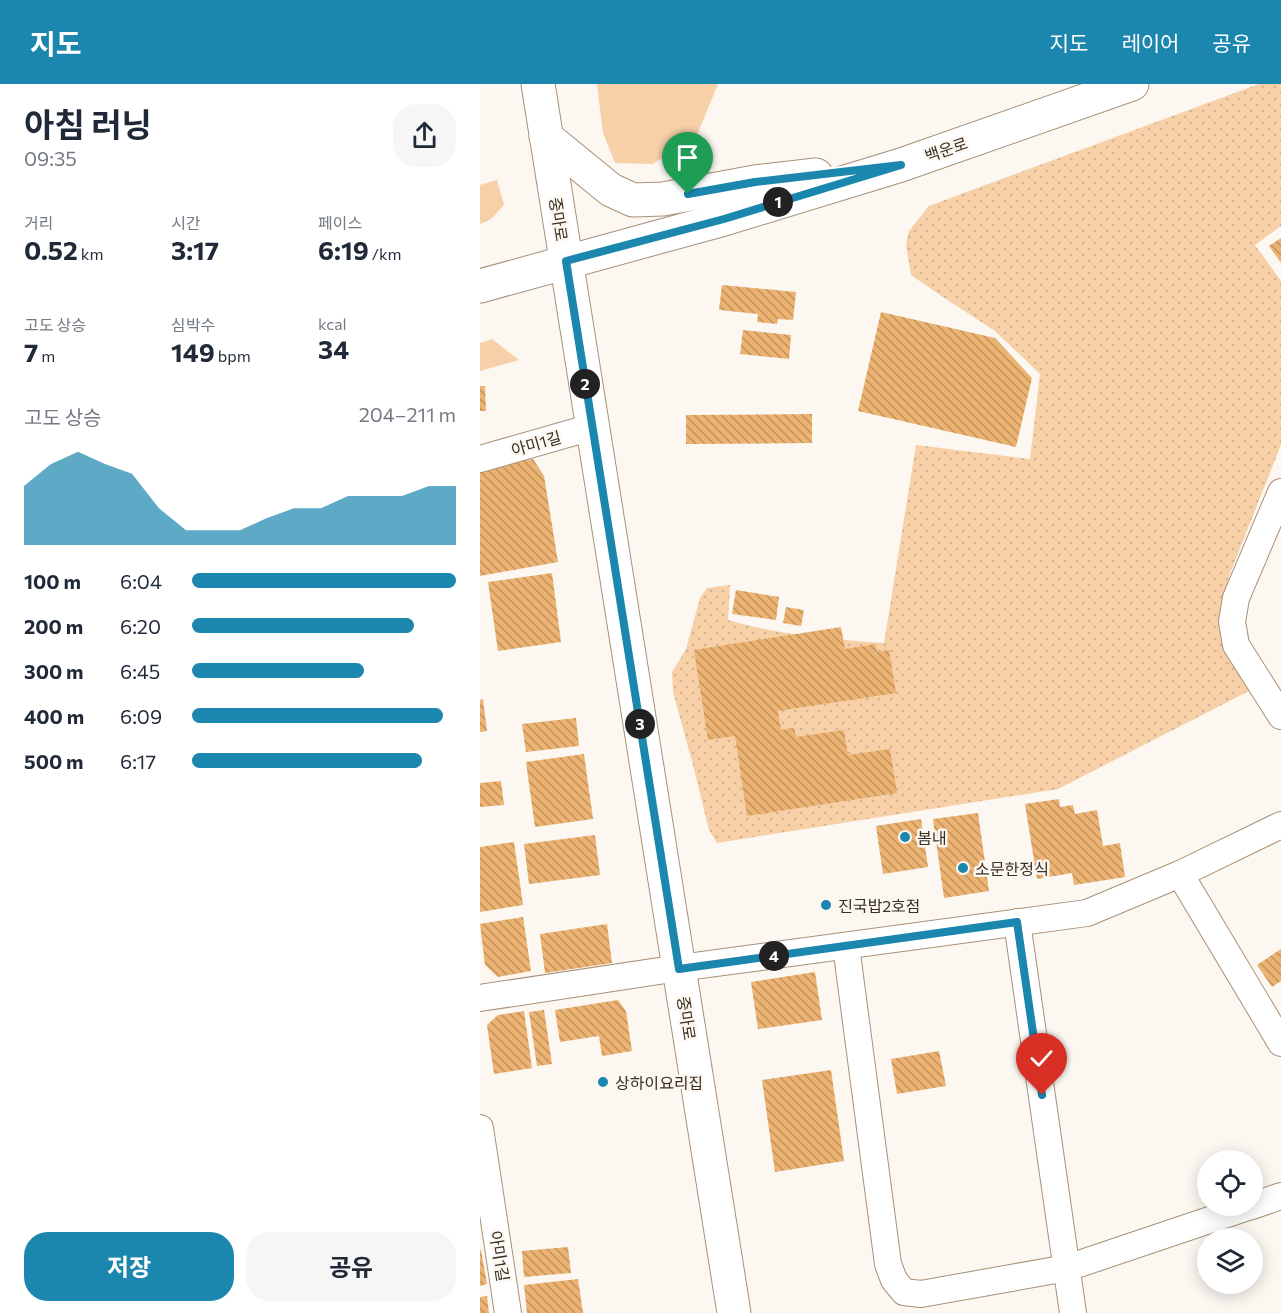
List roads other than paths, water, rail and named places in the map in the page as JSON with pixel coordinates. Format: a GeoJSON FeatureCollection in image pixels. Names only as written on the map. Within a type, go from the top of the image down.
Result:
{"type":"FeatureCollection","features":[{"type":"Feature","properties":{"kind":"street","name":"중마로"},"geometry":{"type":"LineString","coordinates":[[538,84],[734,1313]]}},
{"type":"Feature","properties":{"kind":"street","name":"백운로"},"geometry":{"type":"LineString","coordinates":[[480,286],[724,219],[901,165],[1132,84]]}},
{"type":"Feature","properties":{"kind":"street"},"geometry":{"type":"LineString","coordinates":[[546,137],[611,190],[633,200],[663,198],[755,182],[901,165]]}},
{"type":"Feature","properties":{"kind":"street","name":"아미1길"},"geometry":{"type":"LineString","coordinates":[[480,459],[592,427]]}},
{"type":"Feature","properties":{"kind":"street"},"geometry":{"type":"LineString","coordinates":[[1281,492],[1236,598],[1233,622],[1236,645],[1281,716]]}},
{"type":"Feature","properties":{"kind":"street"},"geometry":{"type":"LineString","coordinates":[[480,998],[1087,913],[1180,874],[1281,825]]}},
{"type":"Feature","properties":{"kind":"street"},"geometry":{"type":"LineString","coordinates":[[1180,874],[1281,1043]]}},
{"type":"Feature","properties":{"kind":"street"},"geometry":{"type":"LineString","coordinates":[[1017,922],[1073,1313]]}},
{"type":"Feature","properties":{"kind":"street"},"geometry":{"type":"LineString","coordinates":[[846,946],[888,1264],[894,1280],[904,1292],[921,1294],[1067,1268],[1222,1216]]}},
{"type":"Feature","properties":{"kind":"street","name":"아미1길"},"geometry":{"type":"LineString","coordinates":[[480,1128],[508,1313]]}},
{"type":"Feature","properties":{"kind":"street"},"geometry":{"type":"LineString","coordinates":[[1263,1202],[1281,1196]]}},
{"type":"Feature","properties":{"kind":"place","name":"봄내"},"geometry":{"type":"Point","coordinates":[905,837]}},
{"type":"Feature","properties":{"kind":"place","name":"소문한정식"},"geometry":{"type":"Point","coordinates":[963,868]}},
{"type":"Feature","properties":{"kind":"place","name":"진국밥2호점"},"geometry":{"type":"Point","coordinates":[826,905]}},
{"type":"Feature","properties":{"kind":"place","name":"상하이요리집"},"geometry":{"type":"Point","coordinates":[603,1082]}}]}
